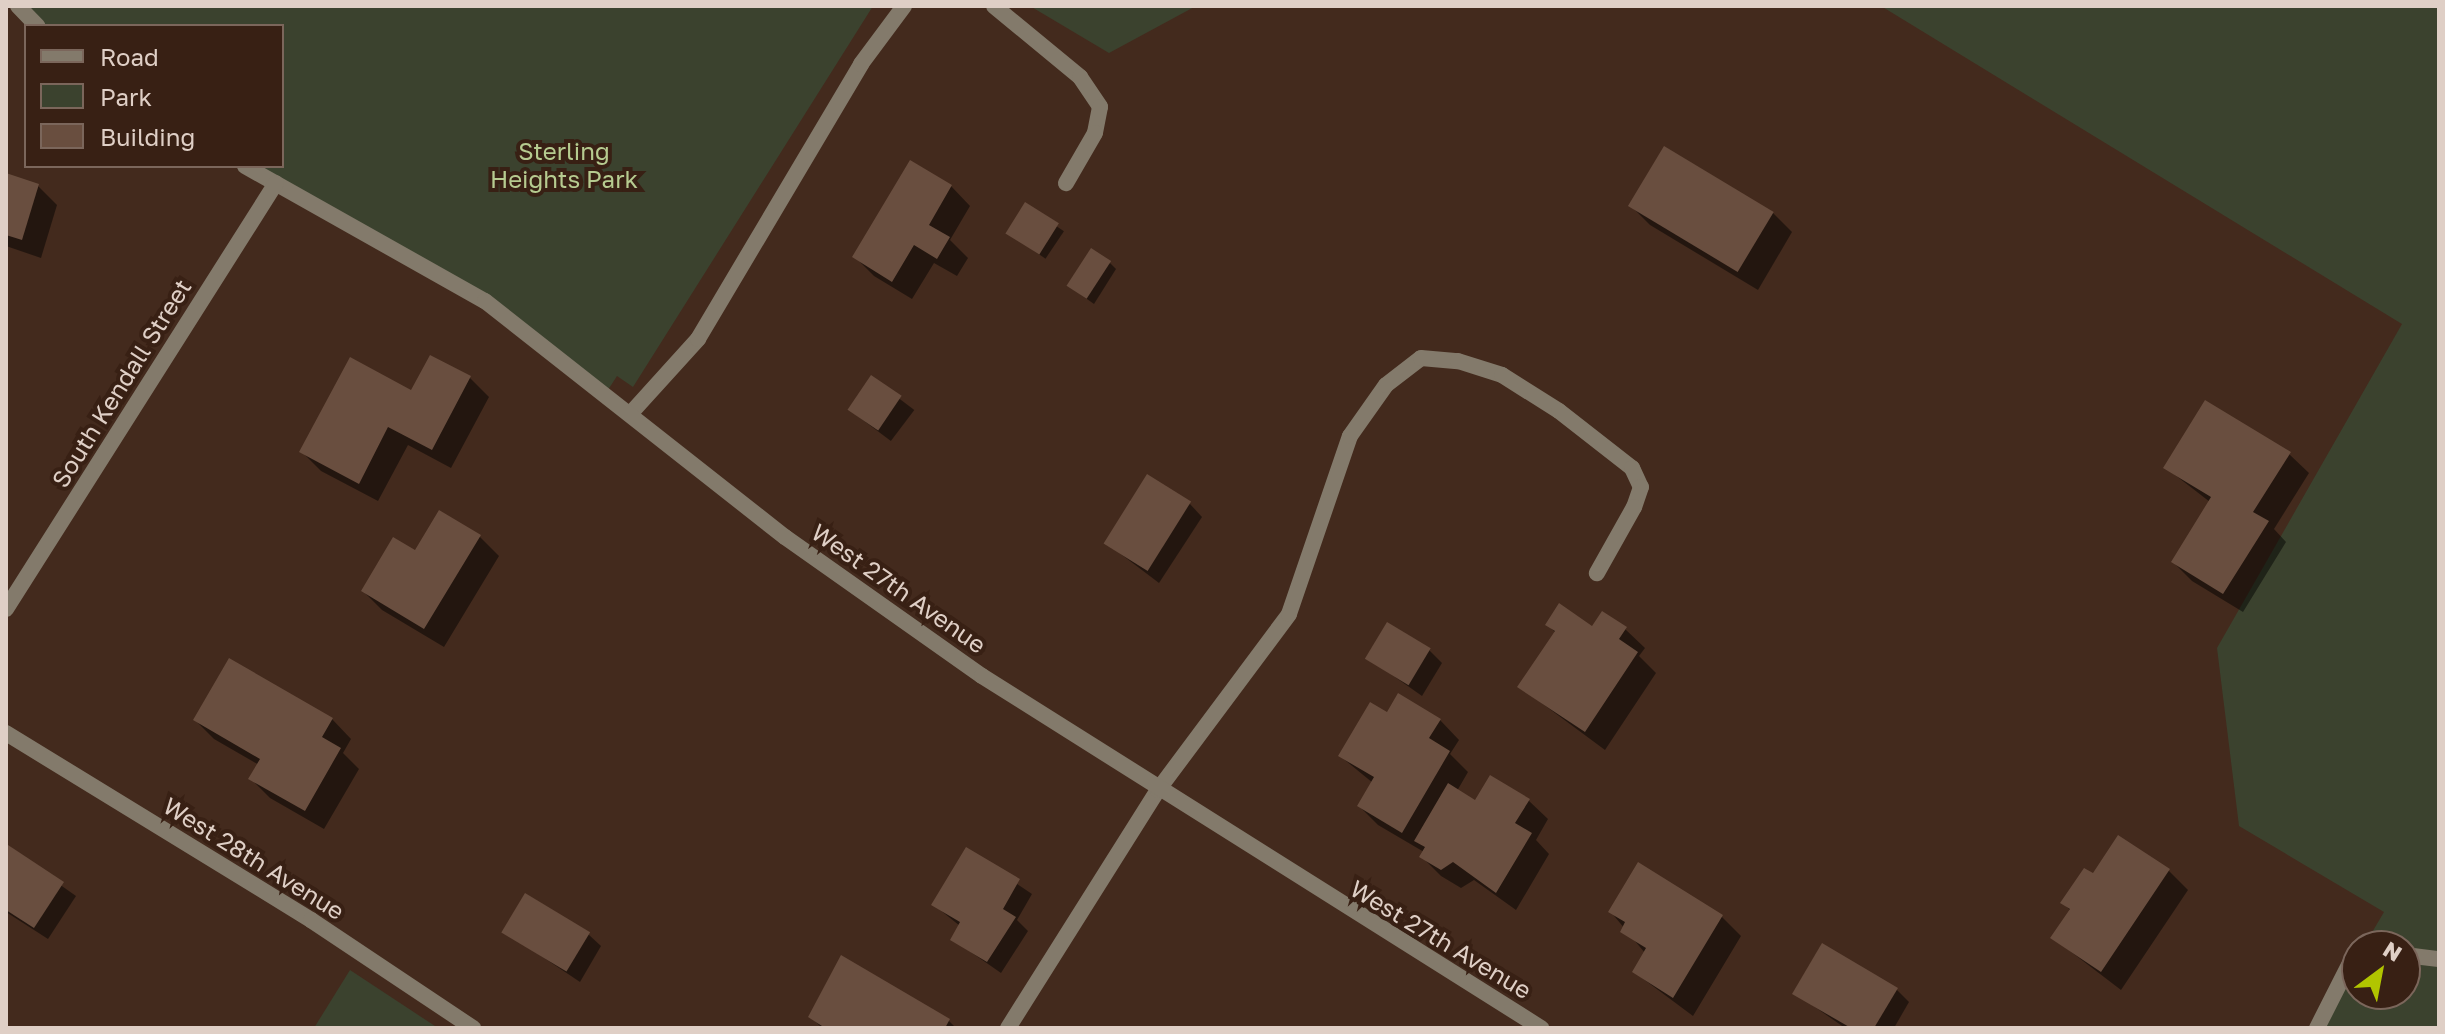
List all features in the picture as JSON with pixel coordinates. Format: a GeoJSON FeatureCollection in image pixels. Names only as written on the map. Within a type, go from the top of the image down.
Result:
{"type":"FeatureCollection","features":[{"type":"Feature","properties":{"kind":"street"},"geometry":{"type":"LineString","coordinates":[[18,6],[35,24]]}},
{"type":"Feature","properties":{"kind":"street"},"geometry":{"type":"LineString","coordinates":[[631,413],[698,339],[861,64],[904,6]]}},
{"type":"Feature","properties":{"kind":"street"},"geometry":{"type":"LineString","coordinates":[[994,6],[1080,77],[1100,107],[1095,133],[1066,183]]}},
{"type":"Feature","properties":{"kind":"street","name":"West 27th Avenue"},"geometry":{"type":"LineString","coordinates":[[249,168],[485,301],[785,537],[982,676],[1158,790],[1541,1028]]}},
{"type":"Feature","properties":{"kind":"street","name":"South Kendall Street"},"geometry":{"type":"LineString","coordinates":[[6,609],[276,183]]}},
{"type":"Feature","properties":{"kind":"street"},"geometry":{"type":"LineString","coordinates":[[1008,1028],[1158,790],[1289,614],[1350,436],[1386,385],[1421,358],[1458,361],[1502,375],[1559,411],[1632,468],[1641,487],[1634,507],[1597,573]]}},
{"type":"Feature","properties":{"kind":"street","name":"West 28th Avenue"},"geometry":{"type":"LineString","coordinates":[[6,733],[311,920],[473,1028]]}},
{"type":"Feature","properties":{"kind":"street"},"geometry":{"type":"LineString","coordinates":[[2317,1028],[2341,981]]}},
{"type":"Feature","properties":{"kind":"green space","name":"Sterling Heights Park"},"geometry":{"type":"Polygon","coordinates":[[[18,6],[873,6],[633,387],[617,376],[606,393],[485,301],[249,168],[284,168],[284,24],[35,24],[18,6]]]}},
{"type":"Feature","properties":{"kind":"green space"},"geometry":{"type":"Polygon","coordinates":[[[1030,6],[1196,6],[1109,53],[1030,6]]]}},
{"type":"Feature","properties":{"kind":"green space"},"geometry":{"type":"Polygon","coordinates":[[[1881,6],[2439,6],[2439,1028],[2316,1028],[2341,985],[2341,1010],[2421,1010],[2421,930],[2373,930],[2384,912],[2239,826],[2217,648],[2402,324],[1881,6]]]}},
{"type":"Feature","properties":{"kind":"green space"},"geometry":{"type":"Polygon","coordinates":[[[350,970],[438,1028],[314,1028],[350,970]]]}},
{"type":"Feature","properties":{"kind":"building"},"geometry":{"type":"Polygon","coordinates":[[[1664,146],[1774,212],[1738,272],[1628,206],[1664,146]]]}},
{"type":"Feature","properties":{"kind":"building"},"geometry":{"type":"Polygon","coordinates":[[[910,160],[952,185],[929,225],[950,237],[937,259],[914,245],[892,282],[852,257],[910,160]]]}},
{"type":"Feature","properties":{"kind":"building"},"geometry":{"type":"Polygon","coordinates":[[[6,173],[39,184],[22,240],[6,235],[6,173]]]}},
{"type":"Feature","properties":{"kind":"building"},"geometry":{"type":"Polygon","coordinates":[[[1025,202],[1059,223],[1039,255],[1005,233],[1025,202]]]}},
{"type":"Feature","properties":{"kind":"building"},"geometry":{"type":"Polygon","coordinates":[[[1091,248],[1111,261],[1087,299],[1066,286],[1091,248]]]}},
{"type":"Feature","properties":{"kind":"building"},"geometry":{"type":"Polygon","coordinates":[[[430,355],[471,376],[432,450],[388,427],[359,484],[299,452],[350,357],[411,390],[430,355]]]}},
{"type":"Feature","properties":{"kind":"building"},"geometry":{"type":"Polygon","coordinates":[[[871,375],[902,396],[878,431],[848,410],[871,375]]]}},
{"type":"Feature","properties":{"kind":"building"},"geometry":{"type":"Polygon","coordinates":[[[2205,400],[2291,452],[2253,512],[2269,521],[2223,594],[2171,562],[2211,497],[2163,468],[2205,400]]]}},
{"type":"Feature","properties":{"kind":"building"},"geometry":{"type":"Polygon","coordinates":[[[1147,474],[1191,502],[1148,571],[1104,544],[1147,474]]]}},
{"type":"Feature","properties":{"kind":"building"},"geometry":{"type":"Polygon","coordinates":[[[439,510],[481,535],[424,629],[361,591],[393,537],[415,550],[439,510]]]}},
{"type":"Feature","properties":{"kind":"building"},"geometry":{"type":"Polygon","coordinates":[[[1559,603],[1592,626],[1602,611],[1627,627],[1619,639],[1638,652],[1585,732],[1517,687],[1555,631],[1545,625],[1559,603]]]}},
{"type":"Feature","properties":{"kind":"building"},"geometry":{"type":"Polygon","coordinates":[[[1387,622],[1431,648],[1409,685],[1365,659],[1387,622]]]}},
{"type":"Feature","properties":{"kind":"building"},"geometry":{"type":"Polygon","coordinates":[[[229,658],[333,718],[322,737],[341,748],[305,811],[248,779],[260,759],[193,720],[229,658]]]}},
{"type":"Feature","properties":{"kind":"building"},"geometry":{"type":"Polygon","coordinates":[[[1398,693],[1441,719],[1429,738],[1450,751],[1402,833],[1357,806],[1374,777],[1338,756],[1370,702],[1387,712],[1398,693]]]}},
{"type":"Feature","properties":{"kind":"building"},"geometry":{"type":"Polygon","coordinates":[[[1490,775],[1530,799],[1515,823],[1532,833],[1496,893],[1453,862],[1441,870],[1419,857],[1425,847],[1414,841],[1448,783],[1475,800],[1490,775]]]}},
{"type":"Feature","properties":{"kind":"building"},"geometry":{"type":"Polygon","coordinates":[[[2118,835],[2170,869],[2101,972],[2050,938],[2070,909],[2060,903],[2084,868],[2093,873],[2118,835]]]}},
{"type":"Feature","properties":{"kind":"building"},"geometry":{"type":"Polygon","coordinates":[[[8,845],[64,882],[34,928],[6,910],[8,845]]]}},
{"type":"Feature","properties":{"kind":"building"},"geometry":{"type":"Polygon","coordinates":[[[966,847],[1020,879],[1003,909],[1016,917],[987,962],[950,940],[960,922],[931,905],[966,847]]]}},
{"type":"Feature","properties":{"kind":"building"},"geometry":{"type":"Polygon","coordinates":[[[1638,862],[1723,915],[1673,998],[1632,972],[1646,948],[1620,932],[1625,922],[1608,912],[1638,862]]]}},
{"type":"Feature","properties":{"kind":"building"},"geometry":{"type":"Polygon","coordinates":[[[525,893],[590,932],[566,972],[501,932],[525,893]]]}},
{"type":"Feature","properties":{"kind":"building"},"geometry":{"type":"Polygon","coordinates":[[[1822,943],[1898,988],[1874,1028],[1851,1028],[1792,994],[1822,943]]]}},
{"type":"Feature","properties":{"kind":"building"},"geometry":{"type":"Polygon","coordinates":[[[841,955],[950,1019],[945,1028],[825,1028],[808,1017],[841,955]]]}}]}
